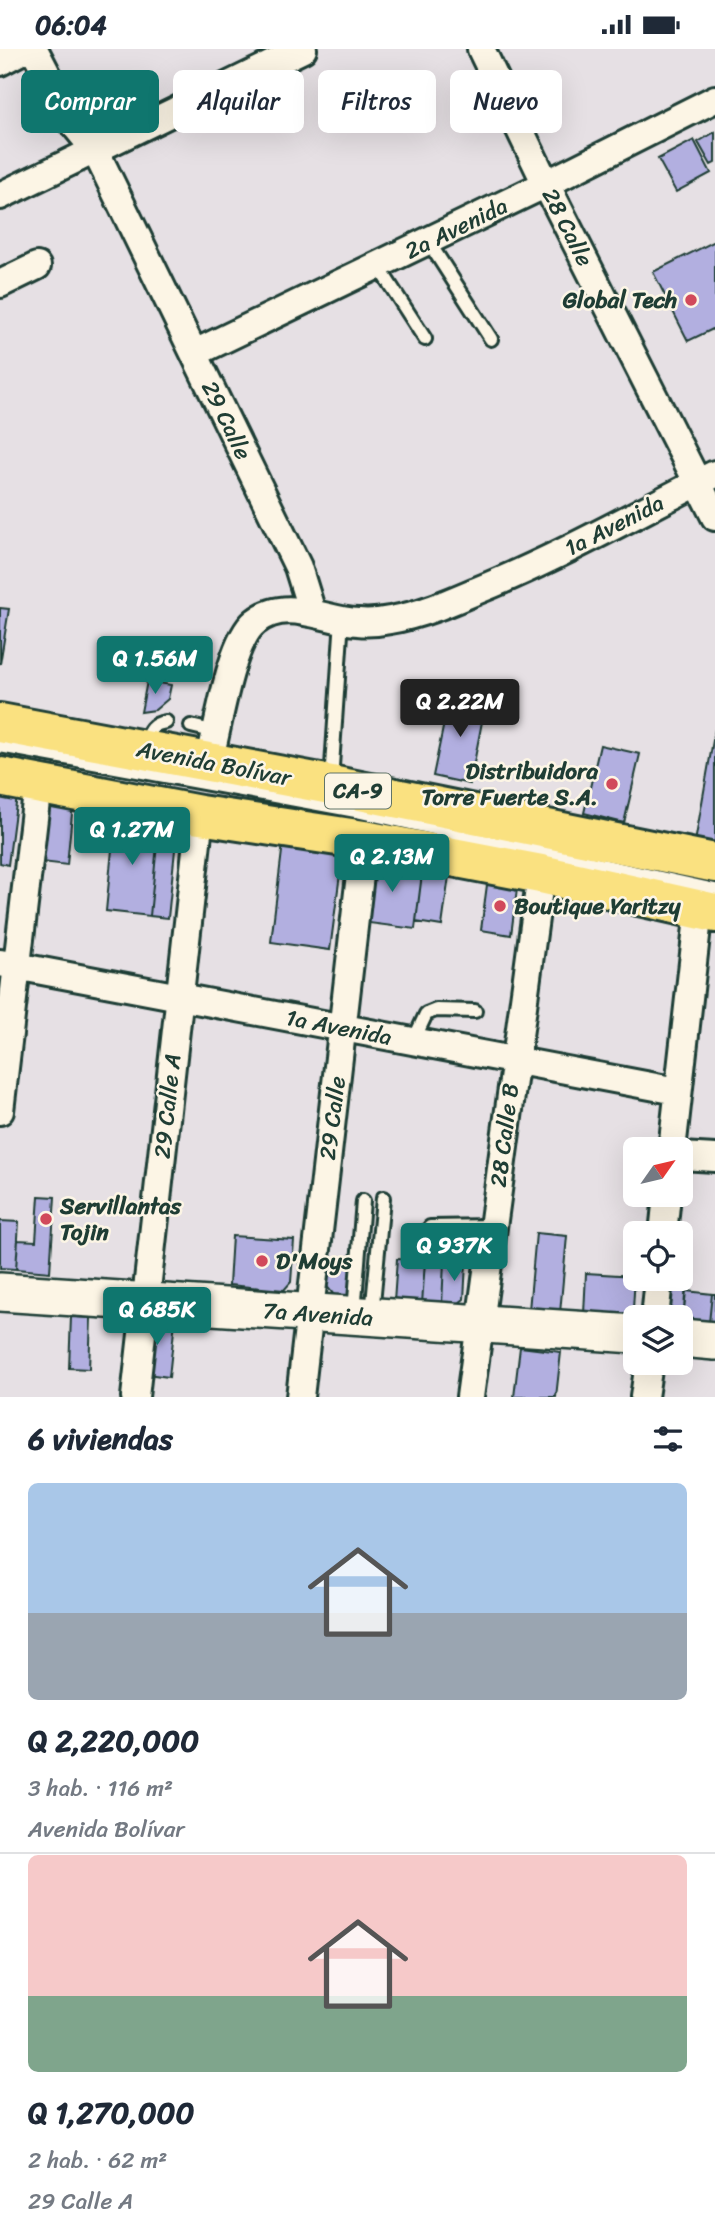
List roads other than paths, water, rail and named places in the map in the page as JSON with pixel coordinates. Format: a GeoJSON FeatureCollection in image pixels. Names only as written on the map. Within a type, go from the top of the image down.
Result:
{"type":"FeatureCollection","features":[{"type":"Feature","properties":{"kind":"main road","name":"Avenida Bolívar"},"geometry":{"type":"LineString","coordinates":[[0,723],[206,740],[331,785],[715,863]]}},
{"type":"Feature","properties":{"kind":"main road","name":"CA-9"},"geometry":{"type":"LineString","coordinates":[[0,777],[200,815],[364,839],[710,904]]}},
{"type":"Feature","properties":{"kind":"main road","name":"7a Avenida"},"geometry":{"type":"LineString","coordinates":[[0,1292],[623,1333]]}},
{"type":"Feature","properties":{"kind":"main road"},"geometry":{"type":"LineString","coordinates":[[693,1339],[715,1341]]}},
{"type":"Feature","properties":{"kind":"street"},"geometry":{"type":"LineString","coordinates":[[0,61],[25,49]]}},
{"type":"Feature","properties":{"kind":"street","name":"29 Calle"},"geometry":{"type":"LineString","coordinates":[[34,49],[72,122],[95,150],[298,567],[312,613]]}},
{"type":"Feature","properties":{"kind":"street"},"geometry":{"type":"LineString","coordinates":[[0,196],[303,49]]}},
{"type":"Feature","properties":{"kind":"street","name":"28 Calle"},"geometry":{"type":"LineString","coordinates":[[481,49],[546,184],[706,479],[715,517]]}},
{"type":"Feature","properties":{"kind":"street","name":"2a Avenida"},"geometry":{"type":"LineString","coordinates":[[195,353],[546,184],[715,99]]}},
{"type":"Feature","properties":{"kind":"street"},"geometry":{"type":"LineString","coordinates":[[0,284],[37,266]]}},
{"type":"Feature","properties":{"kind":"street","name":"1a Avenida"},"geometry":{"type":"LineString","coordinates":[[312,613],[357,622],[389,621],[427,611],[518,574],[706,479]]}},
{"type":"Feature","properties":{"kind":"street"},"geometry":{"type":"LineString","coordinates":[[206,740],[243,635],[256,622],[270,614],[288,610],[312,613]]}},
{"type":"Feature","properties":{"kind":"street"},"geometry":{"type":"LineString","coordinates":[[0,1111],[8,965],[38,784]]}},
{"type":"Feature","properties":{"kind":"street","name":"29 Calle A"},"geometry":{"type":"LineString","coordinates":[[135,1397],[200,815]]}},
{"type":"Feature","properties":{"kind":"street","name":"29 Calle"},"geometry":{"type":"LineString","coordinates":[[300,1397],[364,839]]}},
{"type":"Feature","properties":{"kind":"street","name":"28 Calle B"},"geometry":{"type":"LineString","coordinates":[[470,1397],[541,874]]}},
{"type":"Feature","properties":{"kind":"street"},"geometry":{"type":"LineString","coordinates":[[673,1137],[677,1091],[710,904]]}},
{"type":"Feature","properties":{"kind":"street","name":"1a Avenida"},"geometry":{"type":"LineString","coordinates":[[8,965],[677,1091]]}},
{"type":"Feature","properties":{"kind":"street"},"geometry":{"type":"LineString","coordinates":[[693,1157],[715,1158]]}},
{"type":"Feature","properties":{"kind":"street"},"geometry":{"type":"LineString","coordinates":[[644,1397],[647,1375]]}},
{"type":"Feature","properties":{"kind":"lane"},"geometry":{"type":"LineString","coordinates":[[428,241],[491,339]]}},
{"type":"Feature","properties":{"kind":"lane"},"geometry":{"type":"LineString","coordinates":[[378,266],[425,339]]}},
{"type":"Feature","properties":{"kind":"lane"},"geometry":{"type":"LineString","coordinates":[[331,785],[342,619]]}},
{"type":"Feature","properties":{"kind":"lane"},"geometry":{"type":"LineString","coordinates":[[0,746],[356,811],[710,904]]}},
{"type":"Feature","properties":{"kind":"lane"},"geometry":{"type":"LineString","coordinates":[[416,1042],[426,1014],[436,1010],[475,1011]]}},
{"type":"Feature","properties":{"kind":"lane"},"geometry":{"type":"LineString","coordinates":[[362,1317],[383,1198]]}},
{"type":"Feature","properties":{"kind":"lane"},"geometry":{"type":"LineString","coordinates":[[362,1317],[363,1201]]}},
{"type":"Feature","properties":{"kind":"lane"},"geometry":{"type":"LineString","coordinates":[[430,1227],[493,1226]]}},
{"type":"Feature","properties":{"kind":"place","name":"Global Tech"},"geometry":{"type":"Point","coordinates":[691,300]}},
{"type":"Feature","properties":{"kind":"place","name":"Distribuidora Torre Fuerte S.A."},"geometry":{"type":"Point","coordinates":[612,784]}},
{"type":"Feature","properties":{"kind":"place","name":"Boutique Yaritzy"},"geometry":{"type":"Point","coordinates":[500,906]}},
{"type":"Feature","properties":{"kind":"place","name":"Servillantas Tojin"},"geometry":{"type":"Point","coordinates":[46,1219]}},
{"type":"Feature","properties":{"kind":"place","name":"D'Moys"},"geometry":{"type":"Point","coordinates":[262,1261]}}]}
